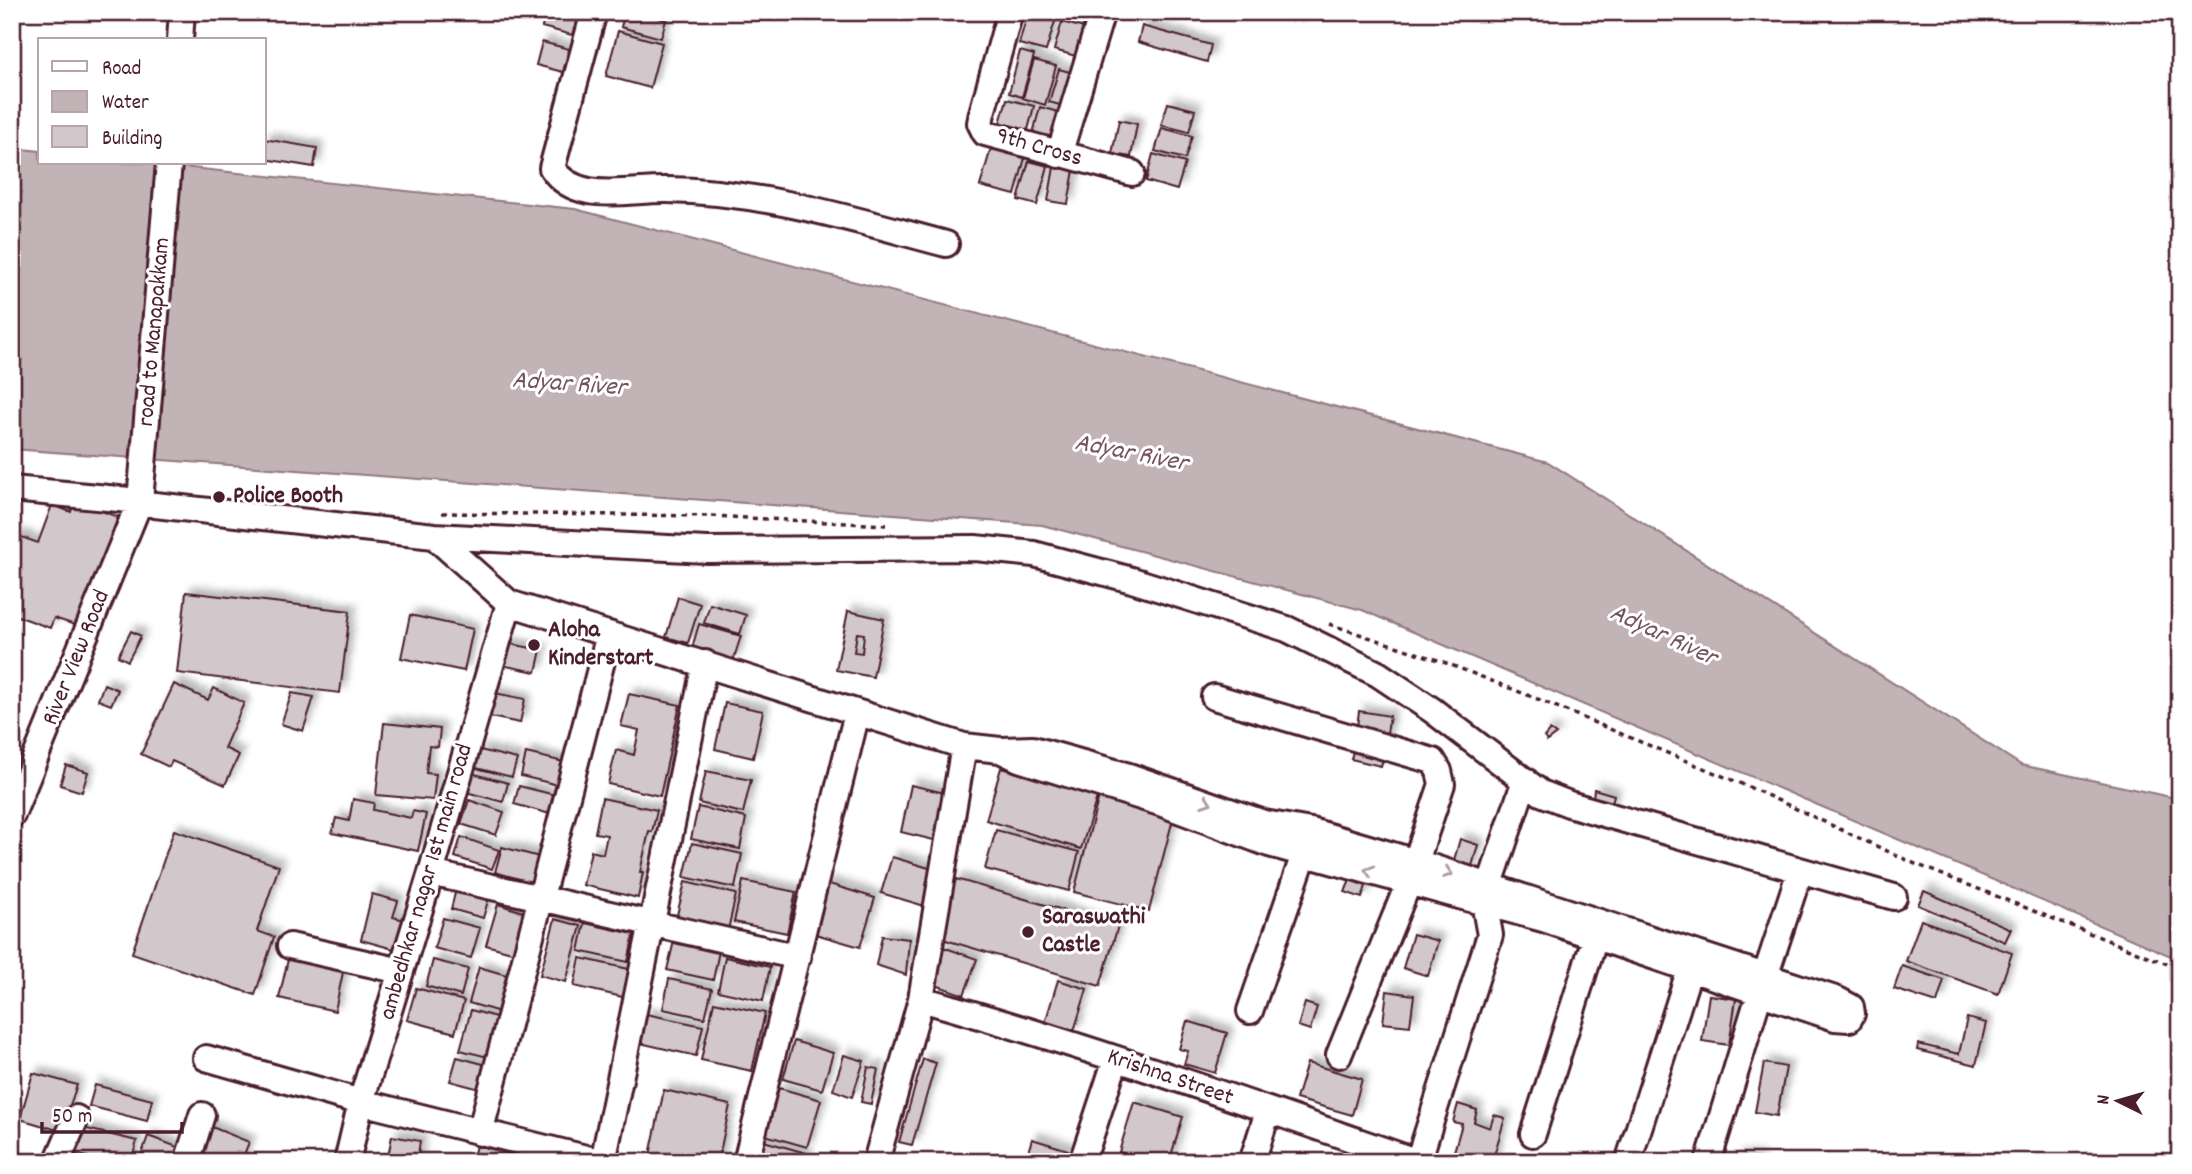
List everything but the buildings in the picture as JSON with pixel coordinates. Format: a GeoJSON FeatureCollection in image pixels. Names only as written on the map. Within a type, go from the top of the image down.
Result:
{"type":"FeatureCollection","features":[{"type":"Feature","properties":{"kind":"street"},"geometry":{"type":"LineString","coordinates":[[180,38],[182,12]]}},
{"type":"Feature","properties":{"kind":"street"},"geometry":{"type":"LineString","coordinates":[[594,12],[552,168],[560,180],[584,192],[679,191],[809,207],[946,244]]}},
{"type":"Feature","properties":{"kind":"street","name":"9th Cross"},"geometry":{"type":"LineString","coordinates":[[1010,12],[982,113],[980,123],[985,133],[1132,173]]}},
{"type":"Feature","properties":{"kind":"street"},"geometry":{"type":"LineString","coordinates":[[1059,155],[1102,12]]}},
{"type":"Feature","properties":{"kind":"street","name":"road to Manapakkam"},"geometry":{"type":"LineString","coordinates":[[140,500],[169,164]]}},
{"type":"Feature","properties":{"kind":"street"},"geometry":{"type":"LineString","coordinates":[[12,489],[140,500],[155,505],[436,525],[707,550],[975,548],[1034,554],[1132,580],[1287,629],[1378,674],[1432,710],[1541,793],[1800,872],[1894,897]]}},
{"type":"Feature","properties":{"kind":"street","name":"River View Road"},"geometry":{"type":"LineString","coordinates":[[12,815],[140,500]]}},
{"type":"Feature","properties":{"kind":"street"},"geometry":{"type":"LineString","coordinates":[[436,525],[509,603],[964,746],[1000,750],[1033,749],[1163,795],[1264,823],[1309,842],[1598,929],[1763,984]]}},
{"type":"Feature","properties":{"kind":"street","name":"ambedhkar nagar 1st main road"},"geometry":{"type":"LineString","coordinates":[[347,1162],[361,1102],[509,603]]}},
{"type":"Feature","properties":{"kind":"street"},"geometry":{"type":"LineString","coordinates":[[480,1132],[609,634]]}},
{"type":"Feature","properties":{"kind":"street"},"geometry":{"type":"LineString","coordinates":[[206,1058],[361,1102],[602,1162],[705,663]]}},
{"type":"Feature","properties":{"kind":"street"},"geometry":{"type":"LineString","coordinates":[[1214,697],[1433,761],[1439,771],[1442,785],[1412,872],[1339,1055]]}},
{"type":"Feature","properties":{"kind":"street"},"geometry":{"type":"LineString","coordinates":[[746,1162],[857,713]]}},
{"type":"Feature","properties":{"kind":"street"},"geometry":{"type":"LineString","coordinates":[[876,1162],[921,999],[964,746]]}},
{"type":"Feature","properties":{"kind":"street"},"geometry":{"type":"LineString","coordinates":[[1418,1162],[1490,935],[1486,894],[1525,780]]}},
{"type":"Feature","properties":{"kind":"street"},"geometry":{"type":"LineString","coordinates":[[1250,1011],[1309,842]]}},
{"type":"Feature","properties":{"kind":"street"},"geometry":{"type":"LineString","coordinates":[[1708,1162],[1800,872]]}},
{"type":"Feature","properties":{"kind":"street"},"geometry":{"type":"LineString","coordinates":[[431,873],[797,957]]}},
{"type":"Feature","properties":{"kind":"street"},"geometry":{"type":"LineString","coordinates":[[1533,1134],[1598,929]]}},
{"type":"Feature","properties":{"kind":"street"},"geometry":{"type":"LineString","coordinates":[[290,946],[401,971]]}},
{"type":"Feature","properties":{"kind":"street"},"geometry":{"type":"LineString","coordinates":[[1628,1162],[1692,960]]}},
{"type":"Feature","properties":{"kind":"street","name":"Krishna Street"},"geometry":{"type":"LineString","coordinates":[[921,999],[1115,1059],[1418,1162]]}},
{"type":"Feature","properties":{"kind":"street"},"geometry":{"type":"LineString","coordinates":[[1082,1162],[1115,1059]]}},
{"type":"Feature","properties":{"kind":"street"},"geometry":{"type":"LineString","coordinates":[[1252,1162],[1268,1111]]}},
{"type":"Feature","properties":{"kind":"street"},"geometry":{"type":"LineString","coordinates":[[187,1162],[202,1115]]}},
{"type":"Feature","properties":{"kind":"street"},"geometry":{"type":"LineString","coordinates":[[57,1162],[76,1118]]}},
{"type":"Feature","properties":{"kind":"path"},"geometry":{"type":"LineString","coordinates":[[436,525],[710,516],[891,526]]}},
{"type":"Feature","properties":{"kind":"path"},"geometry":{"type":"LineString","coordinates":[[1322,622],[1441,661],[1540,700],[1749,787],[1913,863],[2180,969]]}},
{"type":"Feature","properties":{"kind":"water","name":"Adyar River"},"geometry":{"type":"Polygon","coordinates":[[[12,148],[38,151],[38,164],[155,164],[575,209],[1548,462],[2021,765],[2180,799],[2180,960],[1362,610],[1042,525],[12,449],[12,148]]]}},
{"type":"Feature","properties":{"kind":"place","name":"Police Booth"},"geometry":{"type":"Point","coordinates":[219,497]}},
{"type":"Feature","properties":{"kind":"place","name":"Aloha Kinderstart"},"geometry":{"type":"Point","coordinates":[534,645]}},
{"type":"Feature","properties":{"kind":"place","name":"Saraswathi Castle"},"geometry":{"type":"Point","coordinates":[1028,932]}}]}
